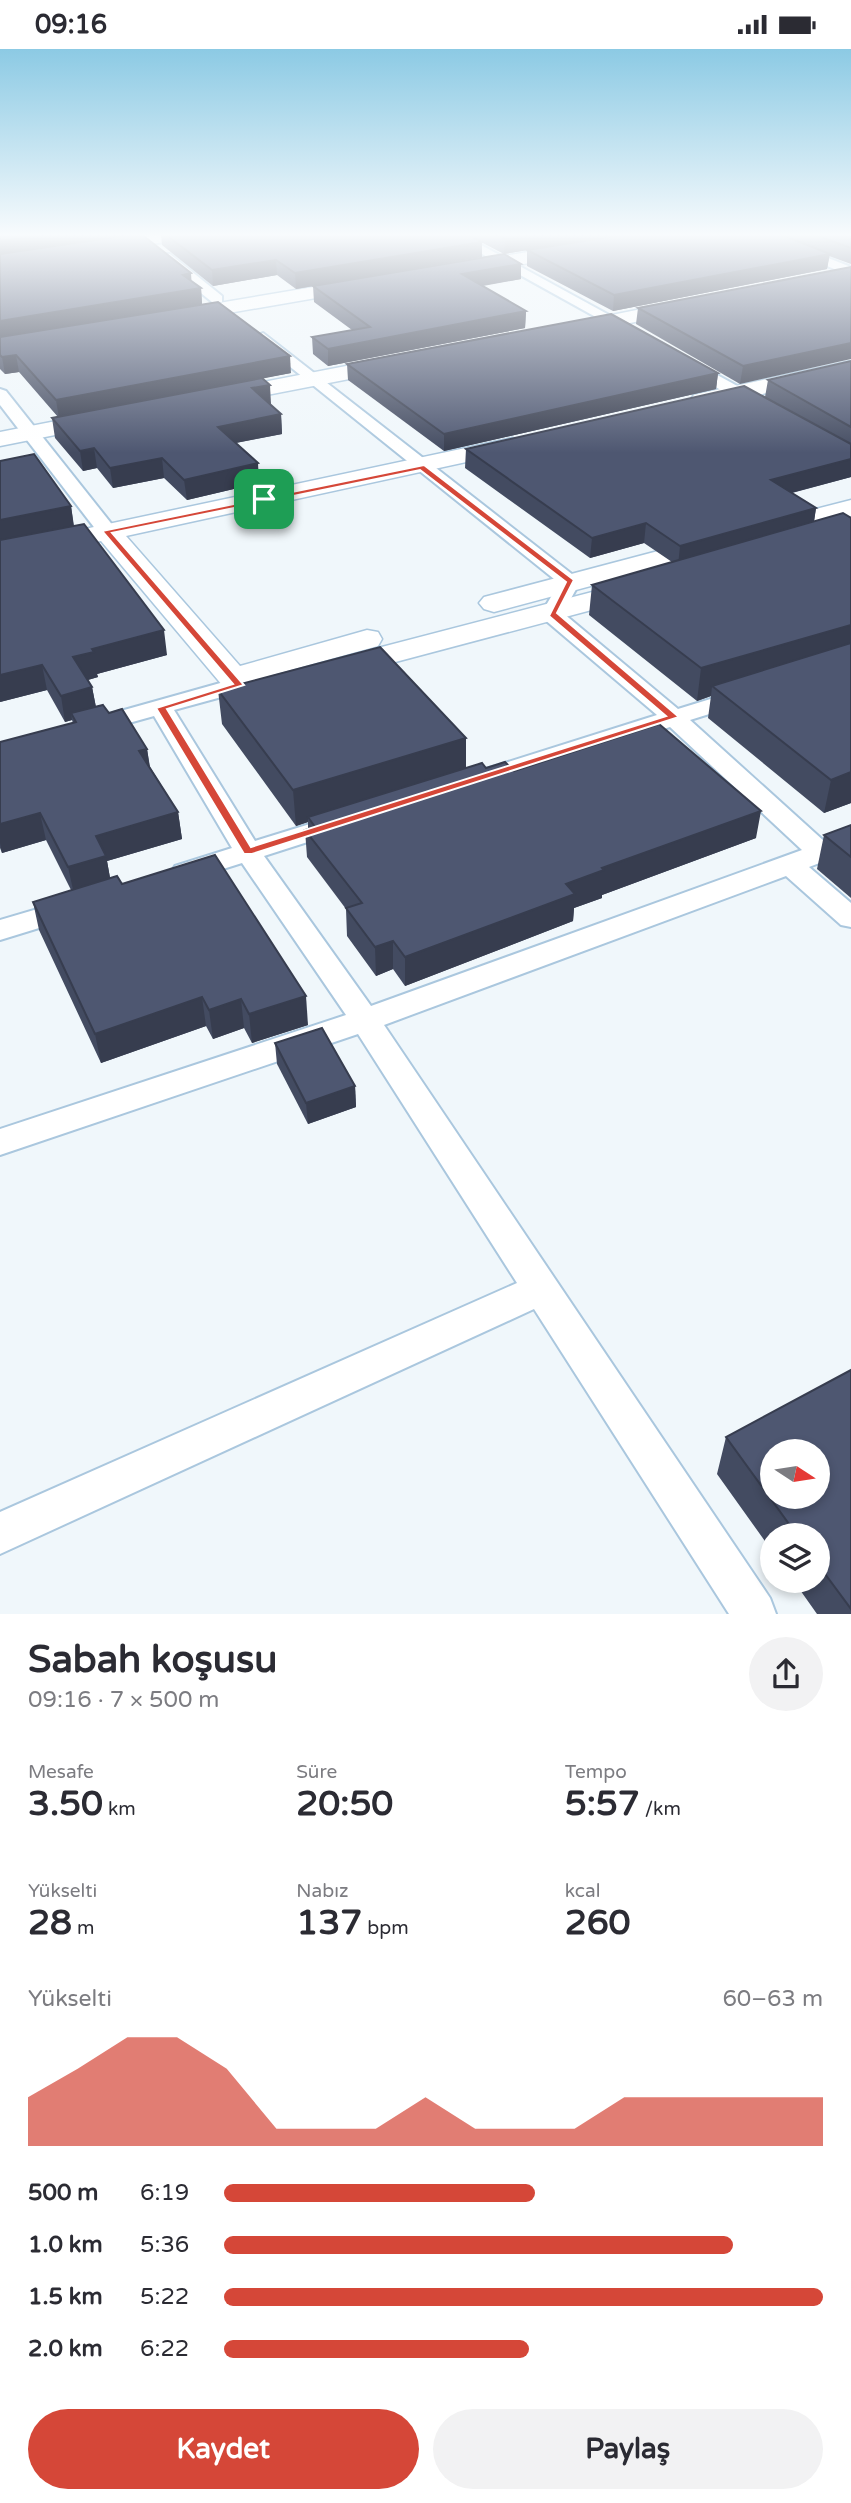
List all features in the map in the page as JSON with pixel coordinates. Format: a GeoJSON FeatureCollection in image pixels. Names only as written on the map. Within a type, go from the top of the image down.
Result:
{"type":"FeatureCollection","features":[{"type":"Feature","properties":{"kind":"street"},"geometry":{"type":"LineString","coordinates":[[160,314],[202,307]]}},
{"type":"Feature","properties":{"kind":"street"},"geometry":{"type":"LineString","coordinates":[[224,307],[570,582]]}},
{"type":"Feature","properties":{"kind":"street"},"geometry":{"type":"LineString","coordinates":[[590,307],[647,340]]}},
{"type":"Feature","properties":{"kind":"street"},"geometry":{"type":"LineString","coordinates":[[546,334],[680,307]]}},
{"type":"Feature","properties":{"kind":"street"},"geometry":{"type":"LineString","coordinates":[[669,353],[771,411]]}},
{"type":"Feature","properties":{"kind":"street"},"geometry":{"type":"LineString","coordinates":[[194,402],[424,358]]}},
{"type":"Feature","properties":{"kind":"street"},"geometry":{"type":"LineString","coordinates":[[684,404],[851,368]]}},
{"type":"Feature","properties":{"kind":"street"},"geometry":{"type":"LineString","coordinates":[[0,394],[107,531],[239,685]]}},
{"type":"Feature","properties":{"kind":"street"},"geometry":{"type":"LineString","coordinates":[[0,439],[127,415]]}},
{"type":"Feature","properties":{"kind":"street"},"geometry":{"type":"LineString","coordinates":[[0,555],[422,467],[540,439]]}},
{"type":"Feature","properties":{"kind":"street"},"geometry":{"type":"LineString","coordinates":[[239,685],[254,670],[570,582],[850,523]]}},
{"type":"Feature","properties":{"kind":"street"},"geometry":{"type":"LineString","coordinates":[[67,733],[239,685],[262,688],[552,614],[747,557],[850,523]]}},
{"type":"Feature","properties":{"kind":"street"},"geometry":{"type":"LineString","coordinates":[[552,614],[570,582]]}},
{"type":"Feature","properties":{"kind":"street"},"geometry":{"type":"LineString","coordinates":[[552,614],[673,717],[821,853]]}},
{"type":"Feature","properties":{"kind":"street"},"geometry":{"type":"LineString","coordinates":[[461,784],[762,690]]}},
{"type":"Feature","properties":{"kind":"street"},"geometry":{"type":"LineString","coordinates":[[161,708],[248,852],[365,1020],[754,1614]]}},
{"type":"Feature","properties":{"kind":"street"},"geometry":{"type":"LineString","coordinates":[[157,881],[368,814]]}},
{"type":"Feature","properties":{"kind":"street"},"geometry":{"type":"LineString","coordinates":[[0,1142],[365,1020],[851,842]]}},
{"type":"Feature","properties":{"kind":"street"},"geometry":{"type":"LineString","coordinates":[[790,865],[851,918]]}},
{"type":"Feature","properties":{"kind":"street"},"geometry":{"type":"LineString","coordinates":[[0,930],[92,901]]}},
{"type":"Feature","properties":{"kind":"street"},"geometry":{"type":"LineString","coordinates":[[0,1533],[541,1289]]}},
{"type":"Feature","properties":{"kind":"building"},"geometry":{"type":"Polygon","coordinates":[[[0,307],[85,307],[0,321],[0,307]]]}},
{"type":"Feature","properties":{"kind":"building"},"geometry":{"type":"Polygon","coordinates":[[[187,307],[225,307],[290,356],[56,400],[16,355],[0,355],[0,337],[187,307]]]}},
{"type":"Feature","properties":{"kind":"building"},"geometry":{"type":"Polygon","coordinates":[[[342,307],[519,307],[526,311],[328,349],[312,337],[370,327],[342,307]]]}},
{"type":"Feature","properties":{"kind":"building"},"geometry":{"type":"Polygon","coordinates":[[[851,307],[851,343],[743,366],[638,308],[851,307]]]}},
{"type":"Feature","properties":{"kind":"building"},"geometry":{"type":"Polygon","coordinates":[[[611,314],[718,373],[444,434],[347,364],[611,314]]]}},
{"type":"Feature","properties":{"kind":"building"},"geometry":{"type":"Polygon","coordinates":[[[851,361],[851,427],[768,380],[851,361]]]}},
{"type":"Feature","properties":{"kind":"building"},"geometry":{"type":"Polygon","coordinates":[[[262,378],[270,385],[252,388],[281,414],[218,427],[258,463],[184,480],[162,458],[110,468],[94,448],[80,451],[52,418],[262,378]]]}},
{"type":"Feature","properties":{"kind":"building"},"geometry":{"type":"Polygon","coordinates":[[[744,386],[851,444],[851,459],[771,480],[816,508],[680,546],[646,523],[592,538],[466,449],[744,386]]]}},
{"type":"Feature","properties":{"kind":"building"},"geometry":{"type":"Polygon","coordinates":[[[34,454],[71,506],[0,520],[0,461],[34,454]]]}},
{"type":"Feature","properties":{"kind":"building"},"geometry":{"type":"Polygon","coordinates":[[[843,513],[851,518],[851,625],[701,668],[592,585],[843,513]]]}},
{"type":"Feature","properties":{"kind":"building"},"geometry":{"type":"Polygon","coordinates":[[[84,524],[164,630],[92,649],[94,652],[73,657],[92,687],[61,696],[42,665],[0,675],[0,540],[84,524]]]}},
{"type":"Feature","properties":{"kind":"building"},"geometry":{"type":"Polygon","coordinates":[[[851,643],[851,772],[831,780],[712,686],[851,643]]]}},
{"type":"Feature","properties":{"kind":"building"},"geometry":{"type":"Polygon","coordinates":[[[380,647],[466,738],[293,790],[218,690],[380,647]]]}},
{"type":"Feature","properties":{"kind":"building"},"geometry":{"type":"Polygon","coordinates":[[[103,705],[109,713],[122,709],[147,749],[139,751],[178,812],[96,836],[106,856],[68,867],[40,813],[0,824],[0,742],[76,722],[71,713],[103,705]]]}},
{"type":"Feature","properties":{"kind":"building"},"geometry":{"type":"Polygon","coordinates":[[[659,724],[761,811],[602,868],[604,870],[566,884],[575,894],[405,957],[393,941],[375,947],[346,908],[362,903],[305,830],[315,827],[308,817],[482,763],[486,768],[505,762],[514,771],[659,724]]]}},
{"type":"Feature","properties":{"kind":"building"},"geometry":{"type":"Polygon","coordinates":[[[851,825],[851,857],[824,835],[851,825]]]}},
{"type":"Feature","properties":{"kind":"building"},"geometry":{"type":"Polygon","coordinates":[[[215,855],[306,996],[249,1014],[241,999],[209,1010],[202,997],[95,1034],[33,902],[117,876],[122,884],[215,855]]]}},
{"type":"Feature","properties":{"kind":"building"},"geometry":{"type":"Polygon","coordinates":[[[322,1028],[355,1086],[306,1103],[275,1043],[322,1028]]]}},
{"type":"Feature","properties":{"kind":"building"},"geometry":{"type":"Polygon","coordinates":[[[851,1370],[851,1609],[830,1581],[830,1523],[788,1523],[778,1509],[830,1509],[830,1439],[760,1439],[760,1484],[726,1437],[851,1370]]]}},
{"type":"Feature","properties":{"kind":"route"},"geometry":{"type":"LineString","coordinates":[[422,467],[570,582],[552,614],[673,717],[248,852],[161,708],[239,685],[107,531],[264,499],[422,467]]}}]}
